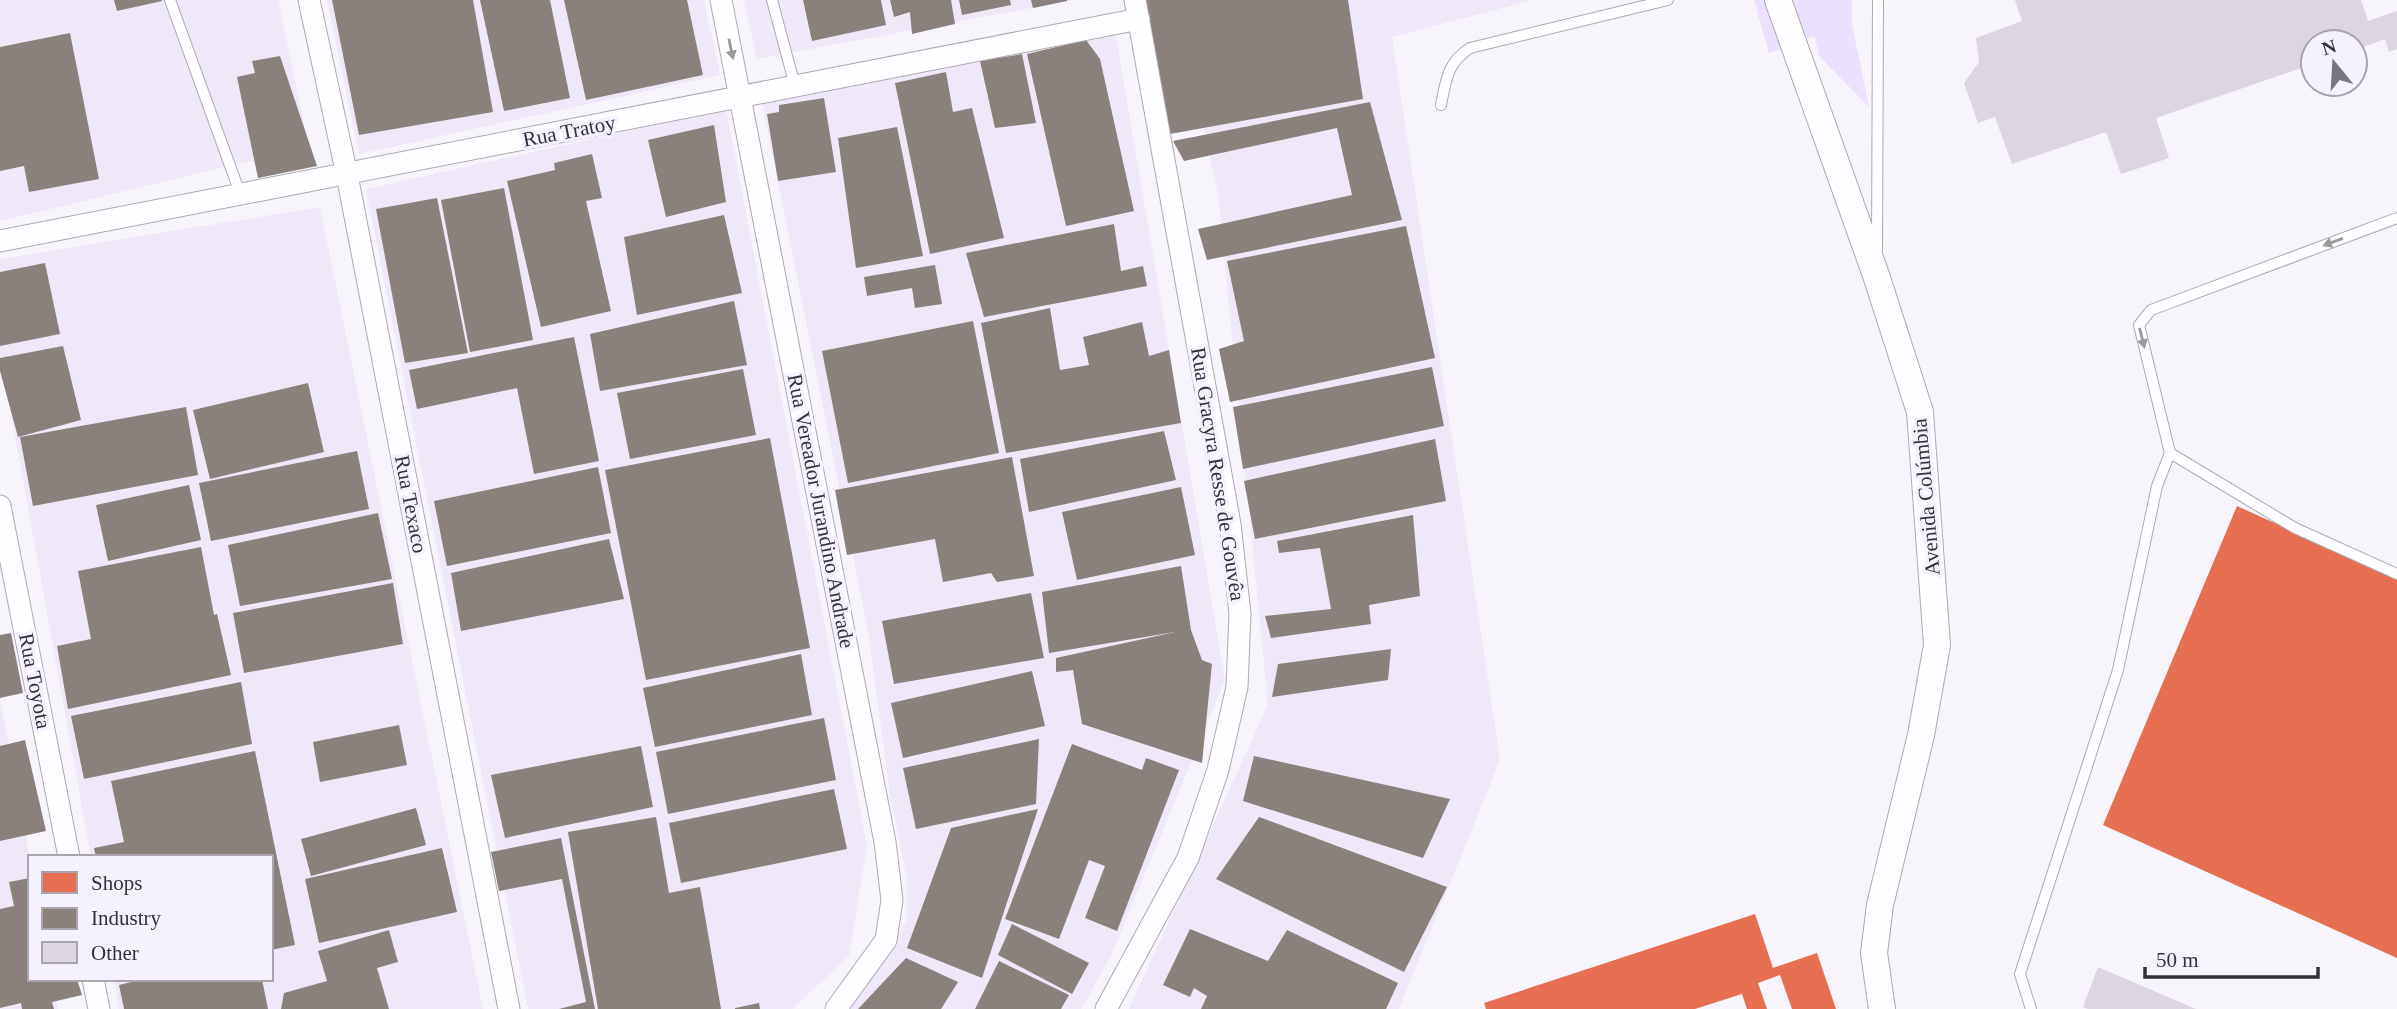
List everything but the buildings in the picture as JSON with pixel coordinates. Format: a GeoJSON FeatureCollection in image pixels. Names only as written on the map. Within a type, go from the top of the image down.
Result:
{"type":"FeatureCollection","features":[{"type":"Feature","properties":{"kind":"street","name":"Rua Texaco"},"geometry":{"type":"LineString","coordinates":[[309,0],[347,174],[509,1009]]}},
{"type":"Feature","properties":{"kind":"street","name":"Rua Vereador Jurandino Andrade"},"geometry":{"type":"LineString","coordinates":[[721,0],[885,842],[891,900],[886,940],[836,1009]]}},
{"type":"Feature","properties":{"kind":"street","name":"Avenida Colúmbia"},"geometry":{"type":"LineString","coordinates":[[1778,0],[1877,278],[1920,412],[1937,645],[1921,734],[1880,905],[1874,953],[1882,1009]]}},
{"type":"Feature","properties":{"kind":"street","name":"Rua Tratoy"},"geometry":{"type":"LineString","coordinates":[[0,241],[741,97],[1137,10]]}},
{"type":"Feature","properties":{"kind":"street","name":"Rua Gracyra Resse de Gouvêa"},"geometry":{"type":"LineString","coordinates":[[1107,1009],[1188,858],[1213,783],[1237,687],[1240,614],[1230,524],[1137,10]]}},
{"type":"Feature","properties":{"kind":"street","name":"Rua Toyota"},"geometry":{"type":"LineString","coordinates":[[0,506],[69,855]]}},
{"type":"Feature","properties":{"kind":"street"},"geometry":{"type":"LineString","coordinates":[[93,981],[99,1009]]}},
{"type":"Feature","properties":{"kind":"lane"},"geometry":{"type":"LineString","coordinates":[[170,0],[241,196]]}},
{"type":"Feature","properties":{"kind":"lane"},"geometry":{"type":"LineString","coordinates":[[772,0],[795,86]]}},
{"type":"Feature","properties":{"kind":"lane"},"geometry":{"type":"LineString","coordinates":[[1441,106],[1448,69],[1457,56],[1470,48],[1668,0]]}},
{"type":"Feature","properties":{"kind":"lane"},"geometry":{"type":"LineString","coordinates":[[1877,278],[1878,0]]}},
{"type":"Feature","properties":{"kind":"lane"},"geometry":{"type":"LineString","coordinates":[[2031,1009],[2020,975],[2118,670],[2157,486],[2170,453],[2139,325],[2143,316],[2151,310],[2397,218]]}},
{"type":"Feature","properties":{"kind":"lane"},"geometry":{"type":"LineString","coordinates":[[2170,453],[2295,528],[2397,573]]}},
{"type":"Feature","properties":{"kind":"shaded area"},"geometry":{"type":"Polygon","coordinates":[[[0,0],[278,0],[309,147],[0,221],[0,0]]]}},
{"type":"Feature","properties":{"kind":"shaded area"},"geometry":{"type":"Polygon","coordinates":[[[327,0],[704,0],[720,75],[359,154],[327,0]]]}},
{"type":"Feature","properties":{"kind":"shaded area"},"geometry":{"type":"Polygon","coordinates":[[[744,0],[1074,0],[757,59],[744,0]]]}},
{"type":"Feature","properties":{"kind":"shaded area"},"geometry":{"type":"Polygon","coordinates":[[[1175,0],[1533,0],[1392,37],[1500,760],[1399,1009],[1129,1009],[1268,705],[1218,194],[1175,0]]]}},
{"type":"Feature","properties":{"kind":"shaded area"},"geometry":{"type":"Polygon","coordinates":[[[1754,0],[1852,0],[1852,24],[1869,107],[1819,56],[1815,36],[1769,53],[1754,0]]]}},
{"type":"Feature","properties":{"kind":"shaded area"},"geometry":{"type":"Polygon","coordinates":[[[1116,36],[1225,680],[1111,956],[1081,1009],[841,1009],[906,922],[907,877],[890,796],[869,636],[762,102],[1116,36]]]}},
{"type":"Feature","properties":{"kind":"shaded area"},"geometry":{"type":"Polygon","coordinates":[[[726,109],[867,846],[849,956],[792,1009],[528,1009],[366,189],[726,109]]]}},
{"type":"Feature","properties":{"kind":"shaded area"},"geometry":{"type":"Polygon","coordinates":[[[320,207],[483,1009],[119,1009],[114,981],[273,981],[273,855],[91,855],[0,352],[0,259],[320,207]]]}},
{"type":"Feature","properties":{"kind":"shaded area"},"geometry":{"type":"Polygon","coordinates":[[[0,699],[29,855],[28,981],[53,981],[58,1009],[0,1009],[0,699]]]}}]}
